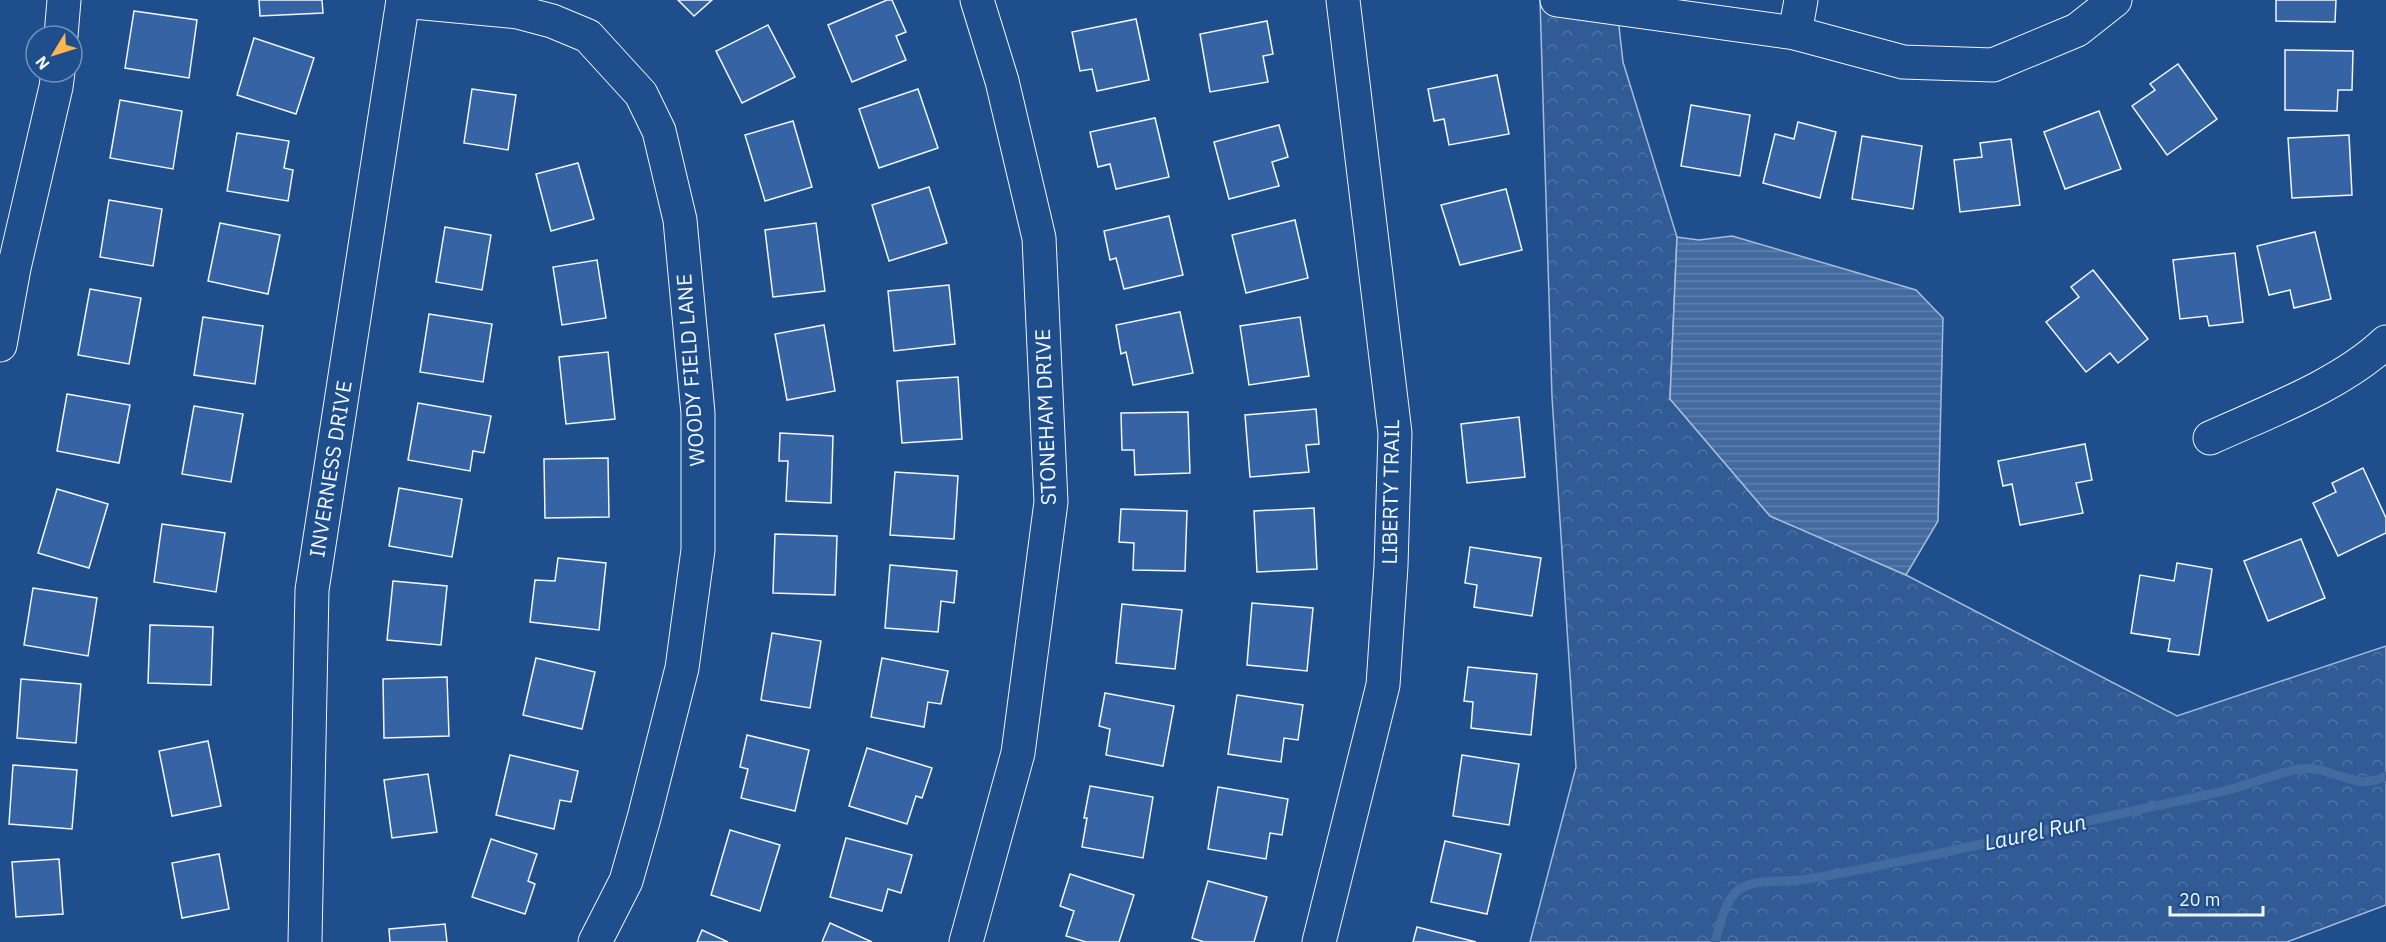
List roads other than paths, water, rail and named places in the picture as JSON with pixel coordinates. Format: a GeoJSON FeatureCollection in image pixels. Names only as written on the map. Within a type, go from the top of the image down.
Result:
{"type":"FeatureCollection","features":[{"type":"Feature","properties":{"kind":"street"},"geometry":{"type":"LineString","coordinates":[[62,24],[64,0]]}},
{"type":"Feature","properties":{"kind":"street","name":"STONEHAM DRIVE"},"geometry":{"type":"LineString","coordinates":[[966,942],[1018,753],[1051,502],[1039,238],[1002,81],[977,0]]}},
{"type":"Feature","properties":{"kind":"street","name":"LIBERTY TRAIL"},"geometry":{"type":"LineString","coordinates":[[1319,942],[1383,685],[1391,566],[1395,433],[1343,0]]}},
{"type":"Feature","properties":{"kind":"street"},"geometry":{"type":"LineString","coordinates":[[1557,0],[1795,33],[1903,62],[1993,65],[2077,30],[2115,0]]}},
{"type":"Feature","properties":{"kind":"street"},"geometry":{"type":"LineString","coordinates":[[1795,33],[1801,0]]}},
{"type":"Feature","properties":{"kind":"street","name":"INVERNESS DRIVE"},"geometry":{"type":"LineString","coordinates":[[305,942],[312,590],[403,1]]}},
{"type":"Feature","properties":{"kind":"street","name":"WOODY FIELD LANE"},"geometry":{"type":"LineString","coordinates":[[403,1],[518,12],[552,21],[588,36],[641,93],[659,131],[681,220],[698,413],[698,550],[682,668],[644,818],[626,881],[595,942]]}},
{"type":"Feature","properties":{"kind":"street"},"geometry":{"type":"LineString","coordinates":[[0,345],[14,267],[57,84]]}},
{"type":"Feature","properties":{"kind":"street"},"geometry":{"type":"LineString","coordinates":[[2210,438],[2318,388],[2376,351],[2386,342]]}},
{"type":"Feature","properties":{"kind":"waterway","name":"Laurel Run"},"geometry":{"type":"LineString","coordinates":[[1715,942],[1721,919],[1731,897],[1750,884],[1817,878],[1927,856],[2224,791],[2299,769],[2322,770],[2363,781],[2386,776]]}}]}
